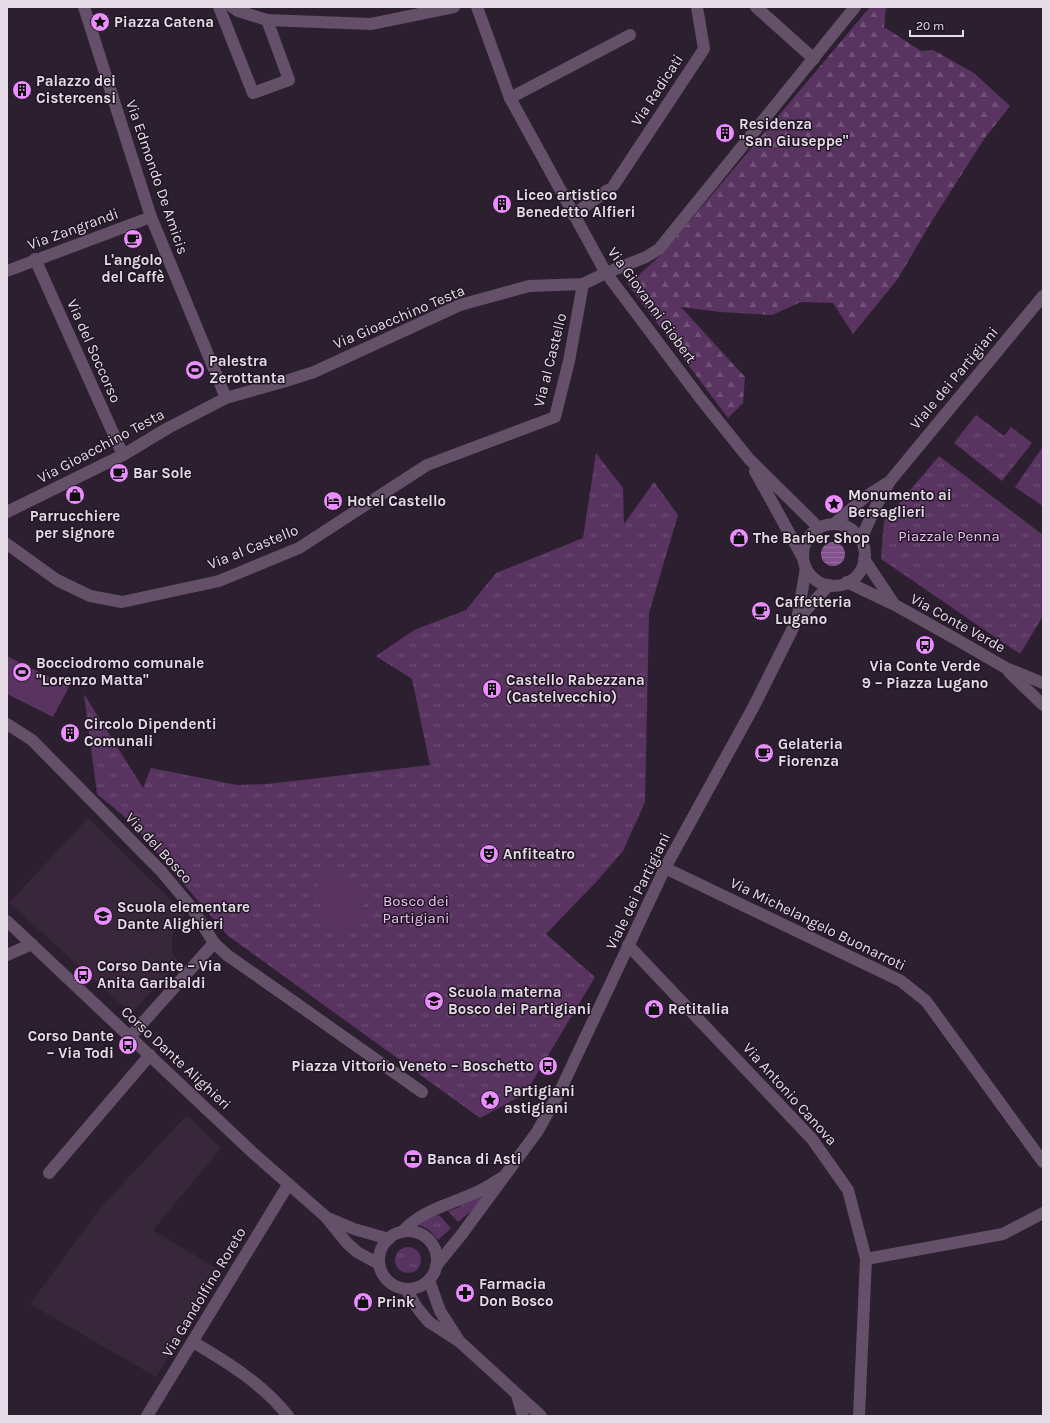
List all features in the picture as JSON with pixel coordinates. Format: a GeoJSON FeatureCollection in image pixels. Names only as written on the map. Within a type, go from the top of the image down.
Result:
{"type":"FeatureCollection","features":[{"type":"Feature","properties":{"kind":"street","name":"Via Edmondo De Amicis"},"geometry":{"type":"LineString","coordinates":[[84,7],[151,218],[226,398]]}},
{"type":"Feature","properties":{"kind":"street"},"geometry":{"type":"LineString","coordinates":[[219,7],[253,93],[289,80],[267,20]]}},
{"type":"Feature","properties":{"kind":"street"},"geometry":{"type":"LineString","coordinates":[[232,7],[238,11],[267,20],[371,24],[454,7]]}},
{"type":"Feature","properties":{"kind":"street","name":"Via Giovanni Giobert"},"geometry":{"type":"LineString","coordinates":[[477,7],[510,98],[606,273],[700,398],[749,459],[819,528]]}},
{"type":"Feature","properties":{"kind":"street","name":"Via Radicati"},"geometry":{"type":"LineString","coordinates":[[573,215],[611,187],[704,49],[697,7]]}},
{"type":"Feature","properties":{"kind":"street"},"geometry":{"type":"LineString","coordinates":[[756,7],[814,59]]}},
{"type":"Feature","properties":{"kind":"street","name":"Via Gioacchino Testa"},"geometry":{"type":"LineString","coordinates":[[7,512],[123,455],[168,428],[226,398],[314,372],[460,305],[529,286],[583,284],[646,257],[659,249],[855,7]]}},
{"type":"Feature","properties":{"kind":"street"},"geometry":{"type":"LineString","coordinates":[[510,98],[630,34]]}},
{"type":"Feature","properties":{"kind":"street","name":"Via Zangrandi"},"geometry":{"type":"LineString","coordinates":[[7,271],[35,259],[151,218]]}},
{"type":"Feature","properties":{"kind":"street","name":"Via del Soccorso"},"geometry":{"type":"LineString","coordinates":[[35,259],[123,455]]}},
{"type":"Feature","properties":{"kind":"street","name":"Via al Castello"},"geometry":{"type":"LineString","coordinates":[[7,544],[57,580],[90,596],[122,602],[220,581],[299,548],[427,465],[554,417],[569,361],[583,284]]}},
{"type":"Feature","properties":{"kind":"street","name":"Viale dei Partigiani"},"geometry":{"type":"LineString","coordinates":[[861,539],[876,506],[890,481],[1039,310],[1043,296]]}},
{"type":"Feature","properties":{"kind":"street","name":"Via Giovanni Giobert"},"geometry":{"type":"LineString","coordinates":[[749,459],[805,563]]}},
{"type":"Feature","properties":{"kind":"street","name":"Viale dei Partigiani"},"geometry":{"type":"LineString","coordinates":[[834,524],[865,497],[890,481]]}},
{"type":"Feature","properties":{"kind":"street"},"geometry":{"type":"LineString","coordinates":[[834,524],[845,526],[854,531],[861,539],[864,549],[864,559],[861,569],[855,577],[838,585],[829,585],[821,583],[812,577],[805,563],[804,548],[808,538],[815,530],[824,525],[834,524]]}},
{"type":"Feature","properties":{"kind":"street","name":"Via Conte Verde"},"geometry":{"type":"LineString","coordinates":[[864,559],[895,606]]}},
{"type":"Feature","properties":{"kind":"street","name":"Viale dei Partigiani"},"geometry":{"type":"LineString","coordinates":[[797,620],[805,563]]}},
{"type":"Feature","properties":{"kind":"street","name":"Via Conte Verde"},"geometry":{"type":"LineString","coordinates":[[847,582],[895,606],[1006,668],[1043,683]]}},
{"type":"Feature","properties":{"kind":"street","name":"Viale dei Partigiani"},"geometry":{"type":"LineString","coordinates":[[436,1266],[462,1234],[537,1132],[560,1091],[665,868],[754,706],[797,620],[829,585]]}},
{"type":"Feature","properties":{"kind":"street","name":"Via Conte Verde"},"geometry":{"type":"LineString","coordinates":[[1006,668],[1043,705]]}},
{"type":"Feature","properties":{"kind":"street","name":"Via del Bosco"},"geometry":{"type":"LineString","coordinates":[[7,724],[32,740],[161,871],[192,908],[214,943],[228,955],[422,1092]]}},
{"type":"Feature","properties":{"kind":"street","name":"Via Michelangelo Buonarroti"},"geometry":{"type":"LineString","coordinates":[[665,868],[901,981],[926,1001],[1043,1162]]}},
{"type":"Feature","properties":{"kind":"street","name":"Corso Dante Alighieri"},"geometry":{"type":"LineString","coordinates":[[7,921],[288,1185],[325,1216],[347,1243],[357,1252],[379,1264]]}},
{"type":"Feature","properties":{"kind":"street"},"geometry":{"type":"LineString","coordinates":[[130,1037],[214,943]]}},
{"type":"Feature","properties":{"kind":"street"},"geometry":{"type":"LineString","coordinates":[[7,955],[32,944]]}},
{"type":"Feature","properties":{"kind":"street","name":"Via Antonio Canova"},"geometry":{"type":"LineString","coordinates":[[628,945],[812,1139],[848,1190],[866,1259],[859,1416]]}},
{"type":"Feature","properties":{"kind":"street"},"geometry":{"type":"LineString","coordinates":[[49,1173],[150,1055]]}},
{"type":"Feature","properties":{"kind":"street","name":"Viale dei Partigiani"},"geometry":{"type":"LineString","coordinates":[[402,1232],[411,1222],[427,1212],[478,1192],[506,1175]]}},
{"type":"Feature","properties":{"kind":"street","name":"Via Gandolfino Roreto"},"geometry":{"type":"LineString","coordinates":[[147,1416],[288,1185]]}},
{"type":"Feature","properties":{"kind":"street"},"geometry":{"type":"LineString","coordinates":[[866,1259],[1003,1234],[1043,1213]]}},
{"type":"Feature","properties":{"kind":"street","name":"Corso Dante Alighieri"},"geometry":{"type":"LineString","coordinates":[[325,1216],[354,1229],[389,1238]]}},
{"type":"Feature","properties":{"kind":"street"},"geometry":{"type":"LineString","coordinates":[[411,1231],[420,1234],[434,1247],[437,1256],[434,1274],[429,1280],[418,1287],[406,1289],[396,1287],[382,1274],[379,1264],[383,1246],[389,1238],[402,1232],[411,1231]]}},
{"type":"Feature","properties":{"kind":"street"},"geometry":{"type":"LineString","coordinates":[[429,1280],[440,1311],[460,1342]]}},
{"type":"Feature","properties":{"kind":"street"},"geometry":{"type":"LineString","coordinates":[[406,1289],[428,1322],[460,1342],[541,1416]]}},
{"type":"Feature","properties":{"kind":"street"},"geometry":{"type":"LineString","coordinates":[[193,1342],[230,1364],[260,1387],[288,1416]]}},
{"type":"Feature","properties":{"kind":"street"},"geometry":{"type":"LineString","coordinates":[[517,1395],[523,1416]]}},
{"type":"Feature","properties":{"kind":"shaded area"},"geometry":{"type":"Polygon","coordinates":[[[833,542],[842,545],[845,554],[842,563],[833,566],[824,563],[821,554],[824,545],[833,542]]]}},
{"type":"Feature","properties":{"kind":"shaded area","name":"Scuola elementare Dante Alighieri"},"geometry":{"type":"Polygon","coordinates":[[[88,818],[185,914],[178,921],[172,937],[172,952],[179,963],[131,1013],[9,903],[88,818]]]}},
{"type":"Feature","properties":{"kind":"shaded area"},"geometry":{"type":"Polygon","coordinates":[[[187,1115],[221,1148],[153,1230],[219,1270],[156,1377],[30,1304],[103,1205],[187,1115]]]}},
{"type":"Feature","properties":{"kind":"green space"},"geometry":{"type":"Polygon","coordinates":[[[870,7],[886,7],[884,27],[921,51],[933,50],[974,73],[1010,106],[984,139],[930,224],[897,280],[853,334],[833,303],[801,302],[772,315],[720,312],[681,307],[745,377],[743,403],[728,418],[627,283],[633,280],[662,254],[870,7]]]}},
{"type":"Feature","properties":{"kind":"green space"},"geometry":{"type":"Polygon","coordinates":[[[976,415],[1004,436],[1011,427],[1032,443],[1002,481],[954,443],[976,415]]]}},
{"type":"Feature","properties":{"kind":"green space"},"geometry":{"type":"Polygon","coordinates":[[[1042,448],[1043,449],[1043,506],[1015,487],[1042,448]]]}},
{"type":"Feature","properties":{"kind":"green space","name":"Bosco dei Partigiani"},"geometry":{"type":"Polygon","coordinates":[[[596,453],[623,488],[624,524],[654,482],[678,515],[649,613],[645,802],[623,851],[597,881],[546,934],[595,977],[525,1094],[480,1118],[227,935],[131,822],[97,794],[84,694],[143,788],[151,768],[237,785],[267,784],[430,765],[412,679],[376,656],[414,630],[466,610],[496,573],[583,538],[596,453]]]}},
{"type":"Feature","properties":{"kind":"green space","name":"Piazzale Penna"},"geometry":{"type":"Polygon","coordinates":[[[939,456],[1043,535],[1043,616],[1020,654],[881,559],[884,521],[939,456]]]}},
{"type":"Feature","properties":{"kind":"green space","name":"Bocciodromo comunale \"Lorenzo Matta\""},"geometry":{"type":"Polygon","coordinates":[[[7,656],[69,687],[53,717],[7,694],[7,656]]]}},
{"type":"Feature","properties":{"kind":"green space"},"geometry":{"type":"Polygon","coordinates":[[[316,872],[343,873],[357,880],[362,896],[363,908],[357,917],[342,928],[331,925],[322,920],[316,872]]]}},
{"type":"Feature","properties":{"kind":"green space"},"geometry":{"type":"Polygon","coordinates":[[[484,1195],[487,1198],[458,1222],[448,1211],[457,1208],[484,1195]]]}},
{"type":"Feature","properties":{"kind":"green space"},"geometry":{"type":"Polygon","coordinates":[[[439,1215],[451,1228],[438,1240],[429,1230],[418,1224],[430,1217],[439,1215]]]}},
{"type":"Feature","properties":{"kind":"green space"},"geometry":{"type":"Polygon","coordinates":[[[408,1247],[417,1251],[421,1260],[417,1269],[408,1273],[399,1269],[395,1260],[399,1251],[408,1247]]]}},
{"type":"Feature","properties":{"kind":"place","name":"Piazza Catena"},"geometry":{"type":"Point","coordinates":[100,22]}},
{"type":"Feature","properties":{"kind":"place","name":"Palazzo dei Cistercensi"},"geometry":{"type":"Point","coordinates":[22,90]}},
{"type":"Feature","properties":{"kind":"place","name":"Residenza \"San Giuseppe\""},"geometry":{"type":"Point","coordinates":[725,133]}},
{"type":"Feature","properties":{"kind":"place","name":"Liceo artistico Benedetto Alfieri"},"geometry":{"type":"Point","coordinates":[502,204]}},
{"type":"Feature","properties":{"kind":"place","name":"L'angolo del Caffè"},"geometry":{"type":"Point","coordinates":[133,239]}},
{"type":"Feature","properties":{"kind":"place","name":"Palestra Zerottanta"},"geometry":{"type":"Point","coordinates":[195,370]}},
{"type":"Feature","properties":{"kind":"place","name":"Bar Sole"},"geometry":{"type":"Point","coordinates":[119,473]}},
{"type":"Feature","properties":{"kind":"place","name":"Parrucchiere per signore"},"geometry":{"type":"Point","coordinates":[75,495]}},
{"type":"Feature","properties":{"kind":"place","name":"Hotel Castello"},"geometry":{"type":"Point","coordinates":[333,501]}},
{"type":"Feature","properties":{"kind":"place","name":"Monumento ai Bersaglieri"},"geometry":{"type":"Point","coordinates":[834,504]}},
{"type":"Feature","properties":{"kind":"place","name":"The Barber Shop"},"geometry":{"type":"Point","coordinates":[739,538]}},
{"type":"Feature","properties":{"kind":"place","name":"Caffetteria Lugano"},"geometry":{"type":"Point","coordinates":[761,611]}},
{"type":"Feature","properties":{"kind":"place","name":"Via Conte Verde 9 – Piazza Lugano"},"geometry":{"type":"Point","coordinates":[925,645]}},
{"type":"Feature","properties":{"kind":"place","name":"Bocciodromo comunale \"Lorenzo Matta\""},"geometry":{"type":"Point","coordinates":[22,672]}},
{"type":"Feature","properties":{"kind":"place","name":"Castello Rabezzana (Castelvecchio)"},"geometry":{"type":"Point","coordinates":[492,689]}},
{"type":"Feature","properties":{"kind":"place","name":"Circolo Dipendenti Comunali"},"geometry":{"type":"Point","coordinates":[70,733]}},
{"type":"Feature","properties":{"kind":"place","name":"Gelateria Fiorenza"},"geometry":{"type":"Point","coordinates":[764,753]}},
{"type":"Feature","properties":{"kind":"place","name":"Anfiteatro"},"geometry":{"type":"Point","coordinates":[489,854]}},
{"type":"Feature","properties":{"kind":"place","name":"Scuola elementare Dante Alighieri"},"geometry":{"type":"Point","coordinates":[103,916]}},
{"type":"Feature","properties":{"kind":"place","name":"Corso Dante – Via Anita Garibaldi"},"geometry":{"type":"Point","coordinates":[83,975]}},
{"type":"Feature","properties":{"kind":"place","name":"Scuola materna Bosco dei Partigiani"},"geometry":{"type":"Point","coordinates":[434,1001]}},
{"type":"Feature","properties":{"kind":"place","name":"Retitalia"},"geometry":{"type":"Point","coordinates":[654,1009]}},
{"type":"Feature","properties":{"kind":"place","name":"Corso Dante – Via Todi"},"geometry":{"type":"Point","coordinates":[128,1045]}},
{"type":"Feature","properties":{"kind":"place","name":"Piazza Vittorio Veneto – Boschetto"},"geometry":{"type":"Point","coordinates":[548,1066]}},
{"type":"Feature","properties":{"kind":"place","name":"Partigiani astigiani"},"geometry":{"type":"Point","coordinates":[490,1100]}},
{"type":"Feature","properties":{"kind":"place","name":"Banca di Asti"},"geometry":{"type":"Point","coordinates":[413,1159]}},
{"type":"Feature","properties":{"kind":"place","name":"Farmacia Don Bosco"},"geometry":{"type":"Point","coordinates":[465,1293]}},
{"type":"Feature","properties":{"kind":"place","name":"Prink"},"geometry":{"type":"Point","coordinates":[363,1302]}}]}
